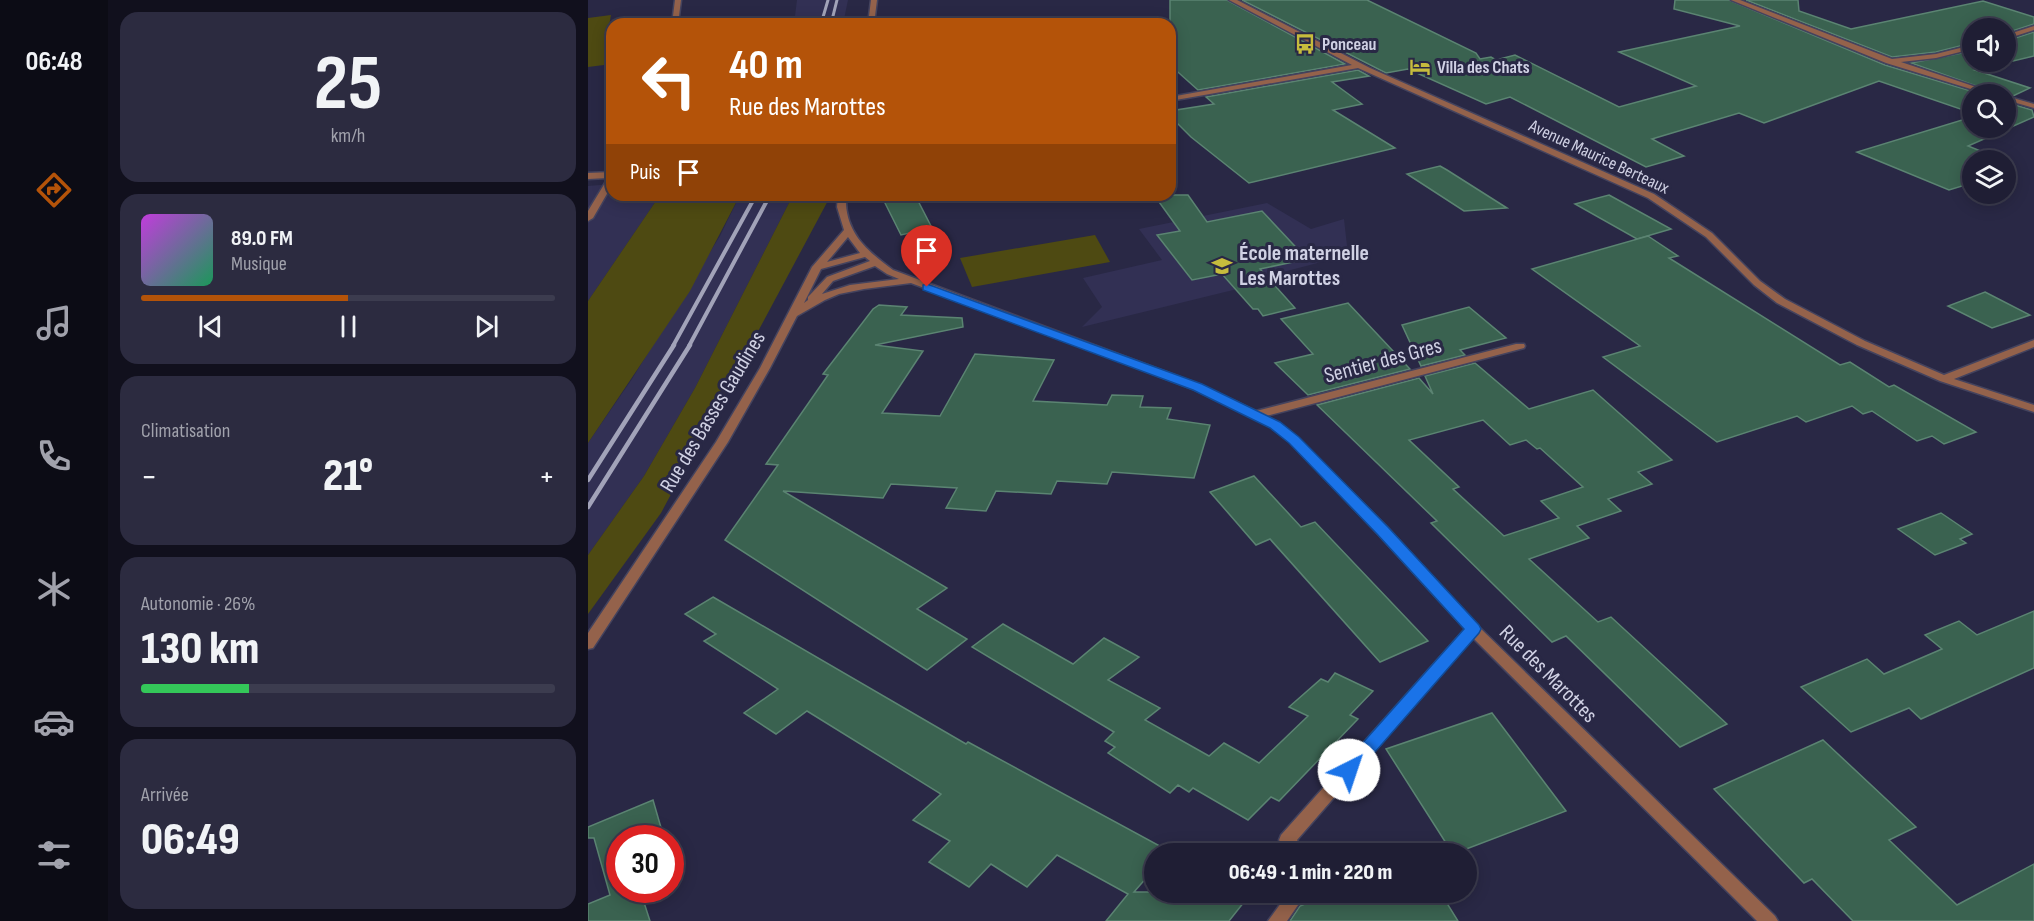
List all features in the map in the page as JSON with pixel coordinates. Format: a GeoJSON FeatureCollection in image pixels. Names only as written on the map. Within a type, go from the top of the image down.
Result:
{"type":"FeatureCollection","features":[{"type":"Feature","properties":{"kind":"street"},"geometry":{"type":"LineString","coordinates":[[676,18],[678,0]]}},
{"type":"Feature","properties":{"kind":"street"},"geometry":{"type":"LineString","coordinates":[[872,18],[874,0]]}},
{"type":"Feature","properties":{"kind":"street","name":"Avenue Maurice Berteaux"},"geometry":{"type":"LineString","coordinates":[[1232,0],[1360,66],[1651,196],[1709,235],[1757,283],[1781,301],[1861,344],[1944,379],[2034,410]]}},
{"type":"Feature","properties":{"kind":"street"},"geometry":{"type":"LineString","coordinates":[[1734,0],[1830,35],[1888,61],[1962,85]]}},
{"type":"Feature","properties":{"kind":"street"},"geometry":{"type":"LineString","coordinates":[[2016,34],[2034,28]]}},
{"type":"Feature","properties":{"kind":"street"},"geometry":{"type":"LineString","coordinates":[[1888,61],[1930,57],[1962,49]]}},
{"type":"Feature","properties":{"kind":"street"},"geometry":{"type":"LineString","coordinates":[[1176,98],[1360,66]]}},
{"type":"Feature","properties":{"kind":"street"},"geometry":{"type":"LineString","coordinates":[[2016,101],[2034,106]]}},
{"type":"Feature","properties":{"kind":"street"},"geometry":{"type":"LineString","coordinates":[[588,176],[606,176]]}},
{"type":"Feature","properties":{"kind":"street"},"geometry":{"type":"LineString","coordinates":[[588,218],[606,186]]}},
{"type":"Feature","properties":{"kind":"street"},"geometry":{"type":"LineString","coordinates":[[842,201],[841,216],[848,231]]}},
{"type":"Feature","properties":{"kind":"street","name":"Rue des Marottes"},"geometry":{"type":"LineString","coordinates":[[848,231],[866,254],[909,281],[1197,387],[1256,415],[1294,440],[1382,530],[1473,629],[1768,921]]}},
{"type":"Feature","properties":{"kind":"street","name":"Rue des Basses Gaudines"},"geometry":{"type":"LineString","coordinates":[[588,644],[722,442],[795,314],[803,290],[817,267],[848,231]]}},
{"type":"Feature","properties":{"kind":"street"},"geometry":{"type":"LineString","coordinates":[[817,267],[866,254]]}},
{"type":"Feature","properties":{"kind":"street"},"geometry":{"type":"LineString","coordinates":[[812,300],[830,279],[876,262]]}},
{"type":"Feature","properties":{"kind":"street","name":"Rue des Marottes"},"geometry":{"type":"LineString","coordinates":[[795,314],[812,300],[856,287],[909,281]]}},
{"type":"Feature","properties":{"kind":"street"},"geometry":{"type":"LineString","coordinates":[[1944,379],[2034,343]]}},
{"type":"Feature","properties":{"kind":"street","name":"Sentier des Gres"},"geometry":{"type":"LineString","coordinates":[[1256,415],[1520,346]]}},
{"type":"Feature","properties":{"kind":"street"},"geometry":{"type":"LineString","coordinates":[[1289,843],[1287,840],[1473,629]]}},
{"type":"Feature","properties":{"kind":"street"},"geometry":{"type":"LineString","coordinates":[[1277,921],[1291,903]]}},
{"type":"Feature","properties":{"kind":"shaded area"},"geometry":{"type":"Polygon","coordinates":[[[797,0],[848,0],[844,18],[795,18],[797,0]]]}},
{"type":"Feature","properties":{"kind":"shaded area"},"geometry":{"type":"Polygon","coordinates":[[[611,15],[610,18],[606,18],[606,65],[588,67],[588,18],[611,15]]]}},
{"type":"Feature","properties":{"kind":"shaded area"},"geometry":{"type":"Polygon","coordinates":[[[606,184],[606,201],[656,201],[588,301],[588,186],[606,184]]]}},
{"type":"Feature","properties":{"kind":"shaded area"},"geometry":{"type":"Polygon","coordinates":[[[656,201],[737,201],[690,291],[588,443],[588,301],[656,201]]]}},
{"type":"Feature","properties":{"kind":"shaded area"},"geometry":{"type":"Polygon","coordinates":[[[737,201],[790,201],[695,388],[644,476],[588,555],[588,443],[632,379],[720,236],[737,201]]]}},
{"type":"Feature","properties":{"kind":"shaded area"},"geometry":{"type":"Polygon","coordinates":[[[790,201],[828,201],[661,513],[588,614],[588,555],[644,476],[695,388],[790,201]]]}},
{"type":"Feature","properties":{"kind":"shaded area","name":"École maternelle Les Marottes"},"geometry":{"type":"Polygon","coordinates":[[[1267,203],[1311,229],[1344,219],[1348,255],[1287,271],[1290,276],[1082,327],[1102,307],[1083,278],[1162,260],[1139,229],[1267,203]]]}},
{"type":"Feature","properties":{"kind":"shaded area"},"geometry":{"type":"Polygon","coordinates":[[[1095,235],[1110,262],[972,287],[960,258],[1095,235]]]}},
{"type":"Feature","properties":{"kind":"building"},"geometry":{"type":"Polygon","coordinates":[[[1170,0],[1227,0],[1345,64],[1198,90],[1176,70],[1176,18],[1170,18],[1170,0]]]}},
{"type":"Feature","properties":{"kind":"building"},"geometry":{"type":"Polygon","coordinates":[[[1242,0],[1367,0],[1476,53],[1480,59],[1491,57],[1496,60],[1515,55],[1619,107],[1696,86],[1619,52],[1740,26],[1674,9],[1675,0],[1729,0],[1885,65],[1962,88],[1962,110],[1879,81],[1764,123],[1739,113],[1652,139],[1684,156],[1646,167],[1510,97],[1486,104],[1408,69],[1386,73],[1242,0]]]}},
{"type":"Feature","properties":{"kind":"building"},"geometry":{"type":"Polygon","coordinates":[[[1746,0],[1798,0],[1799,11],[1851,29],[1983,1],[2034,17],[2034,24],[2016,30],[2016,18],[1962,18],[1962,46],[1936,52],[1892,57],[1746,0]]]}},
{"type":"Feature","properties":{"kind":"building"},"geometry":{"type":"Polygon","coordinates":[[[2034,32],[2034,56],[2016,60],[2016,38],[2034,32]]]}},
{"type":"Feature","properties":{"kind":"building"},"geometry":{"type":"Polygon","coordinates":[[[1962,53],[1962,72],[1981,72],[2030,88],[2016,95],[2016,84],[1971,84],[1911,63],[1962,53]]]}},
{"type":"Feature","properties":{"kind":"building"},"geometry":{"type":"Polygon","coordinates":[[[1358,70],[1369,76],[1332,82],[1362,104],[1333,110],[1395,148],[1249,183],[1191,137],[1176,122],[1176,110],[1214,104],[1206,97],[1358,70]]]}},
{"type":"Feature","properties":{"kind":"building"},"geometry":{"type":"Polygon","coordinates":[[[2016,105],[2032,110],[2034,117],[2016,125],[2016,105]]]}},
{"type":"Feature","properties":{"kind":"building"},"geometry":{"type":"Polygon","coordinates":[[[1962,120],[1962,138],[1986,138],[1968,146],[1978,150],[1962,150],[1962,186],[1949,190],[1857,152],[1962,120]]]}},
{"type":"Feature","properties":{"kind":"building"},"geometry":{"type":"Polygon","coordinates":[[[1440,166],[1507,208],[1464,211],[1407,174],[1440,166]]]}},
{"type":"Feature","properties":{"kind":"building"},"geometry":{"type":"Polygon","coordinates":[[[1176,195],[1188,195],[1207,222],[1262,211],[1307,259],[1260,269],[1295,308],[1263,316],[1258,309],[1253,309],[1222,274],[1192,280],[1157,235],[1180,231],[1158,201],[1176,201],[1176,195]]]}},
{"type":"Feature","properties":{"kind":"building"},"geometry":{"type":"Polygon","coordinates":[[[1609,195],[1671,229],[1637,239],[1575,204],[1609,195]]]}},
{"type":"Feature","properties":{"kind":"building"},"geometry":{"type":"Polygon","coordinates":[[[884,201],[918,201],[932,228],[901,235],[884,201]]]}},
{"type":"Feature","properties":{"kind":"building"},"geometry":{"type":"Polygon","coordinates":[[[1648,236],[1678,256],[1669,258],[1840,365],[1850,362],[1889,387],[1894,385],[1976,432],[1944,444],[1932,436],[1917,441],[1872,411],[1863,414],[1852,406],[1806,422],[1797,416],[1717,442],[1603,357],[1640,346],[1532,269],[1648,236]]]}},
{"type":"Feature","properties":{"kind":"building"},"geometry":{"type":"Polygon","coordinates":[[[1985,292],[2030,315],[1992,328],[1948,306],[1985,292]]]}},
{"type":"Feature","properties":{"kind":"building"},"geometry":{"type":"Polygon","coordinates":[[[1348,303],[1410,369],[1308,395],[1275,363],[1313,354],[1281,319],[1348,303]]]}},
{"type":"Feature","properties":{"kind":"building"},"geometry":{"type":"Polygon","coordinates":[[[879,305],[907,307],[901,315],[962,318],[963,327],[875,345],[923,351],[882,413],[940,416],[975,354],[1054,360],[1033,401],[1107,405],[1112,395],[1143,396],[1140,407],[1171,408],[1167,419],[1210,425],[1194,478],[1112,472],[1107,484],[1057,481],[1051,494],[996,491],[986,511],[946,508],[957,488],[891,484],[883,498],[783,491],[947,588],[917,609],[967,639],[927,670],[725,540],[778,465],[766,464],[828,375],[823,374],[873,309],[879,305]]]}},
{"type":"Feature","properties":{"kind":"building"},"geometry":{"type":"Polygon","coordinates":[[[1469,307],[1506,338],[1460,350],[1465,355],[1421,366],[1402,325],[1469,307]]]}},
{"type":"Feature","properties":{"kind":"building"},"geometry":{"type":"Polygon","coordinates":[[[1475,363],[1529,409],[1593,390],[1672,460],[1638,472],[1652,484],[1608,499],[1621,511],[1577,526],[1589,538],[1529,559],[1598,622],[1611,617],[1727,724],[1680,747],[1566,636],[1552,642],[1431,523],[1437,521],[1317,405],[1419,378],[1433,394],[1425,376],[1475,363]],[[1483,420],[1409,440],[1459,487],[1453,489],[1504,536],[1559,518],[1541,501],[1583,487],[1540,448],[1537,449],[1526,440],[1510,445],[1483,420]]]}},
{"type":"Feature","properties":{"kind":"building"},"geometry":{"type":"Polygon","coordinates":[[[1254,476],[1301,527],[1315,522],[1428,641],[1380,662],[1270,539],[1256,545],[1210,492],[1254,476]]]}},
{"type":"Feature","properties":{"kind":"building"},"geometry":{"type":"Polygon","coordinates":[[[1941,513],[1972,534],[1960,539],[1966,543],[1935,555],[1898,529],[1941,513]]]}},
{"type":"Feature","properties":{"kind":"building"},"geometry":{"type":"Polygon","coordinates":[[[713,597],[966,744],[968,742],[1154,843],[1144,843],[1144,881],[1134,892],[1144,892],[1144,903],[1243,903],[1229,921],[1106,921],[1128,894],[1057,855],[1027,887],[991,864],[969,887],[929,862],[950,841],[913,820],[941,794],[807,711],[776,734],[744,713],[778,689],[704,641],[716,634],[685,614],[713,597]]]}},
{"type":"Feature","properties":{"kind":"building"},"geometry":{"type":"Polygon","coordinates":[[[2034,611],[2034,668],[1921,719],[1909,708],[1851,732],[1801,687],[1867,659],[1884,674],[1942,649],[1925,635],[1959,621],[1977,635],[2034,611]]]}},
{"type":"Feature","properties":{"kind":"building"},"geometry":{"type":"Polygon","coordinates":[[[1003,624],[1073,664],[1104,638],[1139,657],[1108,680],[1160,708],[1145,720],[1209,756],[1224,743],[1259,763],[1308,716],[1289,707],[1321,679],[1328,682],[1335,673],[1373,691],[1350,715],[1358,719],[1279,801],[1271,797],[1248,820],[1193,788],[1189,792],[1178,785],[1170,793],[1108,753],[1115,747],[1105,741],[1114,732],[972,647],[1003,624]]]}},
{"type":"Feature","properties":{"kind":"building"},"geometry":{"type":"Polygon","coordinates":[[[1492,713],[1566,811],[1477,845],[1477,843],[1446,843],[1386,749],[1492,713]]]}},
{"type":"Feature","properties":{"kind":"building"},"geometry":{"type":"Polygon","coordinates":[[[1823,740],[1916,827],[1889,840],[1957,905],[2034,864],[2034,921],[1853,921],[1812,879],[1804,883],[1714,789],[1823,740]]]}},
{"type":"Feature","properties":{"kind":"building"},"geometry":{"type":"Polygon","coordinates":[[[653,800],[660,825],[606,825],[606,881],[594,838],[588,838],[588,827],[653,800]]]}},
{"type":"Feature","properties":{"kind":"building"},"geometry":{"type":"Polygon","coordinates":[[[606,897],[606,903],[644,903],[650,921],[588,921],[588,904],[606,897]]]}},
{"type":"Feature","properties":{"kind":"building"},"geometry":{"type":"Polygon","coordinates":[[[1308,903],[1447,903],[1458,921],[1290,921],[1300,906],[1308,903]]]}},
{"type":"Feature","properties":{"kind":"railway"},"geometry":{"type":"LineString","coordinates":[[823,18],[828,0]]}},
{"type":"Feature","properties":{"kind":"railway"},"geometry":{"type":"LineString","coordinates":[[832,18],[837,0]]}},
{"type":"Feature","properties":{"kind":"railway"},"geometry":{"type":"LineString","coordinates":[[673,346],[753,201]]}},
{"type":"Feature","properties":{"kind":"railway"},"geometry":{"type":"LineString","coordinates":[[689,346],[767,201]]}},
{"type":"Feature","properties":{"kind":"railway"},"geometry":{"type":"LineString","coordinates":[[588,480],[674,345]]}},
{"type":"Feature","properties":{"kind":"railway"},"geometry":{"type":"LineString","coordinates":[[588,507],[690,345]]}},
{"type":"Feature","properties":{"kind":"place","name":"Ponceau"},"geometry":{"type":"Point","coordinates":[1305,44]}},
{"type":"Feature","properties":{"kind":"place","name":"Villa des Chats"},"geometry":{"type":"Point","coordinates":[1420,67]}},
{"type":"Feature","properties":{"kind":"place","name":"École maternelle Les Marottes"},"geometry":{"type":"Point","coordinates":[1222,266]}},
{"type":"Feature","properties":{"kind":"route"},"geometry":{"type":"LineString","coordinates":[[927,287],[1197,387],[1231,401],[1275,425],[1294,440],[1382,530],[1473,629],[1349,770]]}}]}
